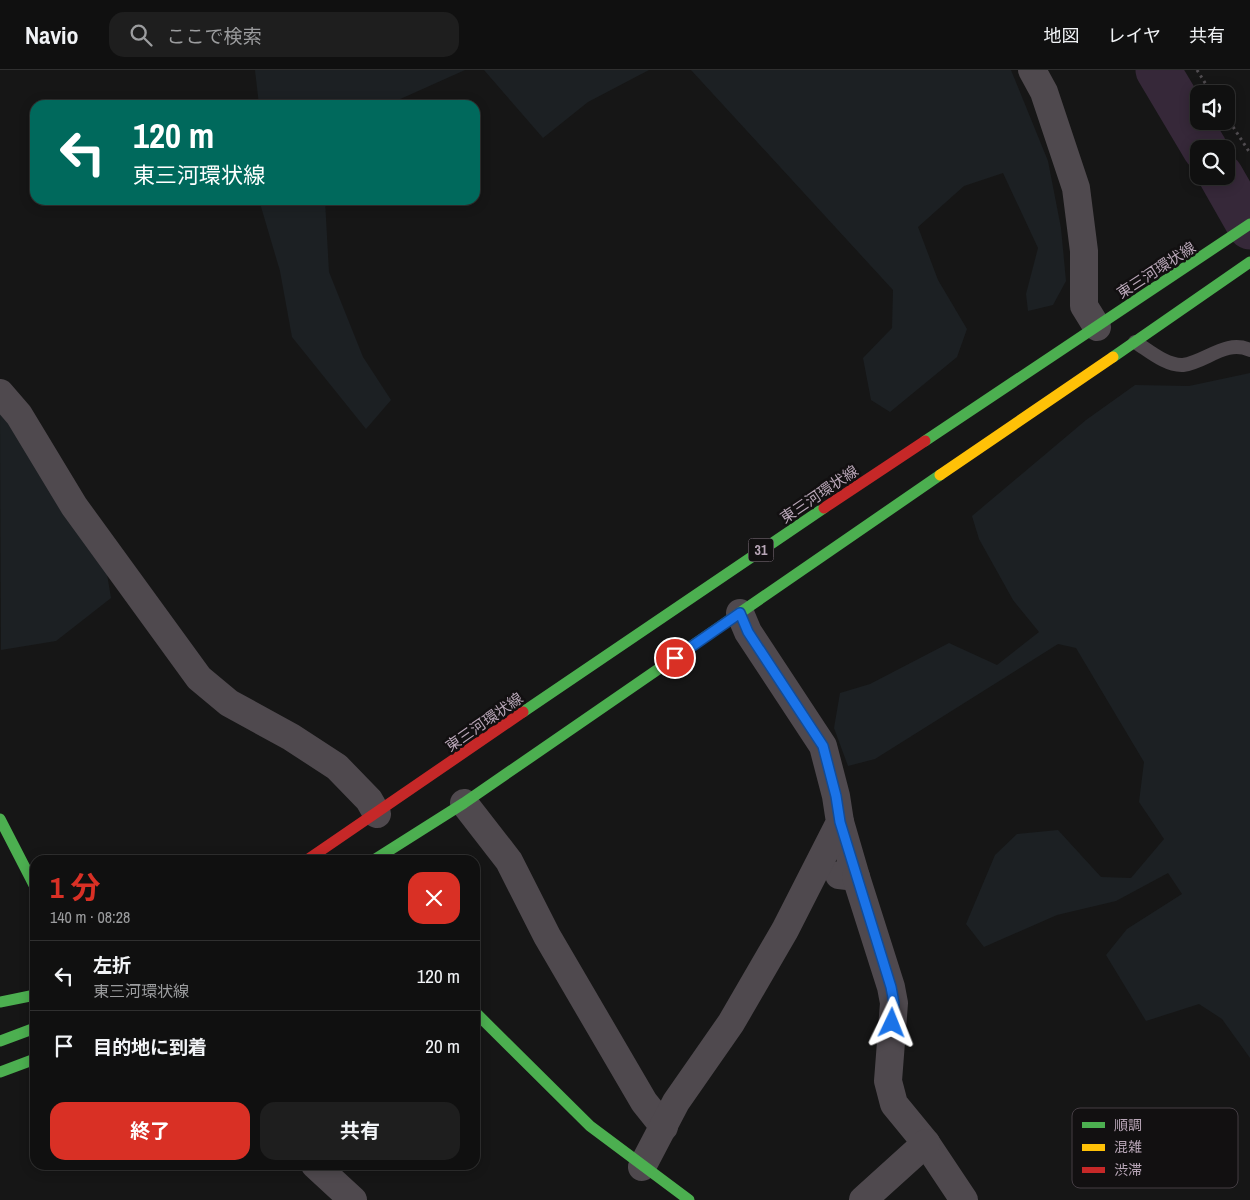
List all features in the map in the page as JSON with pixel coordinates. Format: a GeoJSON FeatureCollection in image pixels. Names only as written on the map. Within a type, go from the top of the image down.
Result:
{"type":"FeatureCollection","features":[{"type":"Feature","properties":{"kind":"main road","name":"東三河環状線"},"geometry":{"type":"LineString","coordinates":[[315,855],[713,582],[1250,224]]}},
{"type":"Feature","properties":{"kind":"main road"},"geometry":{"type":"LineString","coordinates":[[382,855],[464,803],[1250,262]]}},
{"type":"Feature","properties":{"kind":"main road"},"geometry":{"type":"LineString","coordinates":[[3,831],[30,878]]}},
{"type":"Feature","properties":{"kind":"main road"},"geometry":{"type":"LineString","coordinates":[[0,1002],[30,996]]}},
{"type":"Feature","properties":{"kind":"main road"},"geometry":{"type":"LineString","coordinates":[[480,1017],[590,1126],[642,1168],[689,1200]]}},
{"type":"Feature","properties":{"kind":"main road"},"geometry":{"type":"LineString","coordinates":[[0,1041],[30,1030]]}},
{"type":"Feature","properties":{"kind":"main road"},"geometry":{"type":"LineString","coordinates":[[0,1072],[30,1061]]}},
{"type":"Feature","properties":{"kind":"street"},"geometry":{"type":"LineString","coordinates":[[1032,70],[1044,92],[1076,188],[1084,251],[1084,306],[1097,327]]}},
{"type":"Feature","properties":{"kind":"street"},"geometry":{"type":"LineString","coordinates":[[0,392],[19,415],[74,506],[199,678],[229,703],[291,737],[337,767],[369,800],[377,814]]}},
{"type":"Feature","properties":{"kind":"street"},"geometry":{"type":"LineString","coordinates":[[740,613],[748,632],[823,746],[836,796],[840,822],[891,987],[894,1003],[888,1082],[894,1104],[926,1143],[964,1200]]}},
{"type":"Feature","properties":{"kind":"street"},"geometry":{"type":"LineString","coordinates":[[464,803],[509,862],[561,961],[644,1102],[664,1127]]}},
{"type":"Feature","properties":{"kind":"street"},"geometry":{"type":"LineString","coordinates":[[642,1168],[676,1102],[731,1023],[785,930],[840,822]]}},
{"type":"Feature","properties":{"kind":"street"},"geometry":{"type":"LineString","coordinates":[[812,878],[837,875],[856,877]]}},
{"type":"Feature","properties":{"kind":"street"},"geometry":{"type":"LineString","coordinates":[[863,1200],[926,1143]]}},
{"type":"Feature","properties":{"kind":"lane"},"geometry":{"type":"LineString","coordinates":[[1135,342],[1165,360],[1183,365],[1230,347],[1250,350]]}},
{"type":"Feature","properties":{"kind":"path"},"geometry":{"type":"LineString","coordinates":[[1197,70],[1206,85]]}},
{"type":"Feature","properties":{"kind":"path"},"geometry":{"type":"LineString","coordinates":[[1235,130],[1250,153]]}},
{"type":"Feature","properties":{"kind":"shaded area"},"geometry":{"type":"Polygon","coordinates":[[[255,70],[465,70],[398,100],[258,100],[255,70]]]}},
{"type":"Feature","properties":{"kind":"shaded area"},"geometry":{"type":"Polygon","coordinates":[[[484,70],[649,70],[588,102],[543,138],[484,70]]]}},
{"type":"Feature","properties":{"kind":"shaded area"},"geometry":{"type":"Polygon","coordinates":[[[691,70],[1011,70],[1048,161],[1061,228],[1066,281],[1053,305],[1028,311],[1026,294],[1038,248],[1003,173],[964,186],[918,227],[938,280],[967,329],[957,357],[890,412],[871,400],[863,358],[892,328],[893,290],[691,70]]]}},
{"type":"Feature","properties":{"kind":"shaded area"},"geometry":{"type":"Polygon","coordinates":[[[260,205],[325,205],[329,272],[363,357],[391,400],[366,429],[292,337],[280,271],[260,205]]]}},
{"type":"Feature","properties":{"kind":"shaded area"},"geometry":{"type":"Polygon","coordinates":[[[1250,373],[1250,1058],[1222,1019],[1199,1004],[1146,1021],[1106,955],[1127,929],[1182,894],[1168,873],[1116,901],[1057,915],[984,947],[966,924],[995,855],[1017,834],[1058,830],[1101,877],[1131,878],[1164,839],[1139,802],[1144,762],[1076,648],[1058,644],[875,759],[848,766],[834,728],[840,693],[870,684],[949,643],[997,665],[1039,632],[1013,600],[979,539],[972,516],[1086,420],[1135,385],[1189,386],[1250,373]]]}},
{"type":"Feature","properties":{"kind":"shaded area"},"geometry":{"type":"Polygon","coordinates":[[[0,410],[105,562],[111,598],[56,641],[1,650],[0,410]]]}},
{"type":"Feature","properties":{"kind":"waterway"},"geometry":{"type":"LineString","coordinates":[[1158,70],[1200,140]]}},
{"type":"Feature","properties":{"kind":"waterway"},"geometry":{"type":"LineString","coordinates":[[1226,185],[1250,227]]}},
{"type":"Feature","properties":{"kind":"traffic: fast"},"geometry":{"type":"LineString","coordinates":[[925,441],[1250,224]]}},
{"type":"Feature","properties":{"kind":"traffic: fast"},"geometry":{"type":"LineString","coordinates":[[1113,357],[1250,262]]}},
{"type":"Feature","properties":{"kind":"traffic: fast"},"geometry":{"type":"LineString","coordinates":[[382,855],[464,803],[940,475]]}},
{"type":"Feature","properties":{"kind":"traffic: fast"},"geometry":{"type":"LineString","coordinates":[[523,712],[824,508]]}},
{"type":"Feature","properties":{"kind":"traffic: fast"},"geometry":{"type":"LineString","coordinates":[[0,819],[30,877]]}},
{"type":"Feature","properties":{"kind":"traffic: fast"},"geometry":{"type":"LineString","coordinates":[[0,1002],[30,996]]}},
{"type":"Feature","properties":{"kind":"traffic: fast"},"geometry":{"type":"LineString","coordinates":[[480,1017],[590,1126],[689,1200]]}},
{"type":"Feature","properties":{"kind":"traffic: fast"},"geometry":{"type":"LineString","coordinates":[[0,1041],[30,1030]]}},
{"type":"Feature","properties":{"kind":"traffic: fast"},"geometry":{"type":"LineString","coordinates":[[0,1072],[30,1061]]}},
{"type":"Feature","properties":{"kind":"traffic: slow"},"geometry":{"type":"LineString","coordinates":[[940,475],[1113,357]]}},
{"type":"Feature","properties":{"kind":"traffic: jam"},"geometry":{"type":"LineString","coordinates":[[824,508],[925,441]]}},
{"type":"Feature","properties":{"kind":"traffic: jam"},"geometry":{"type":"LineString","coordinates":[[314,855],[523,712]]}},
{"type":"Feature","properties":{"kind":"route"},"geometry":{"type":"LineString","coordinates":[[675,658],[740,613],[748,632],[823,746],[836,796],[840,822],[891,987],[894,1003],[892,1023]]}}]}
